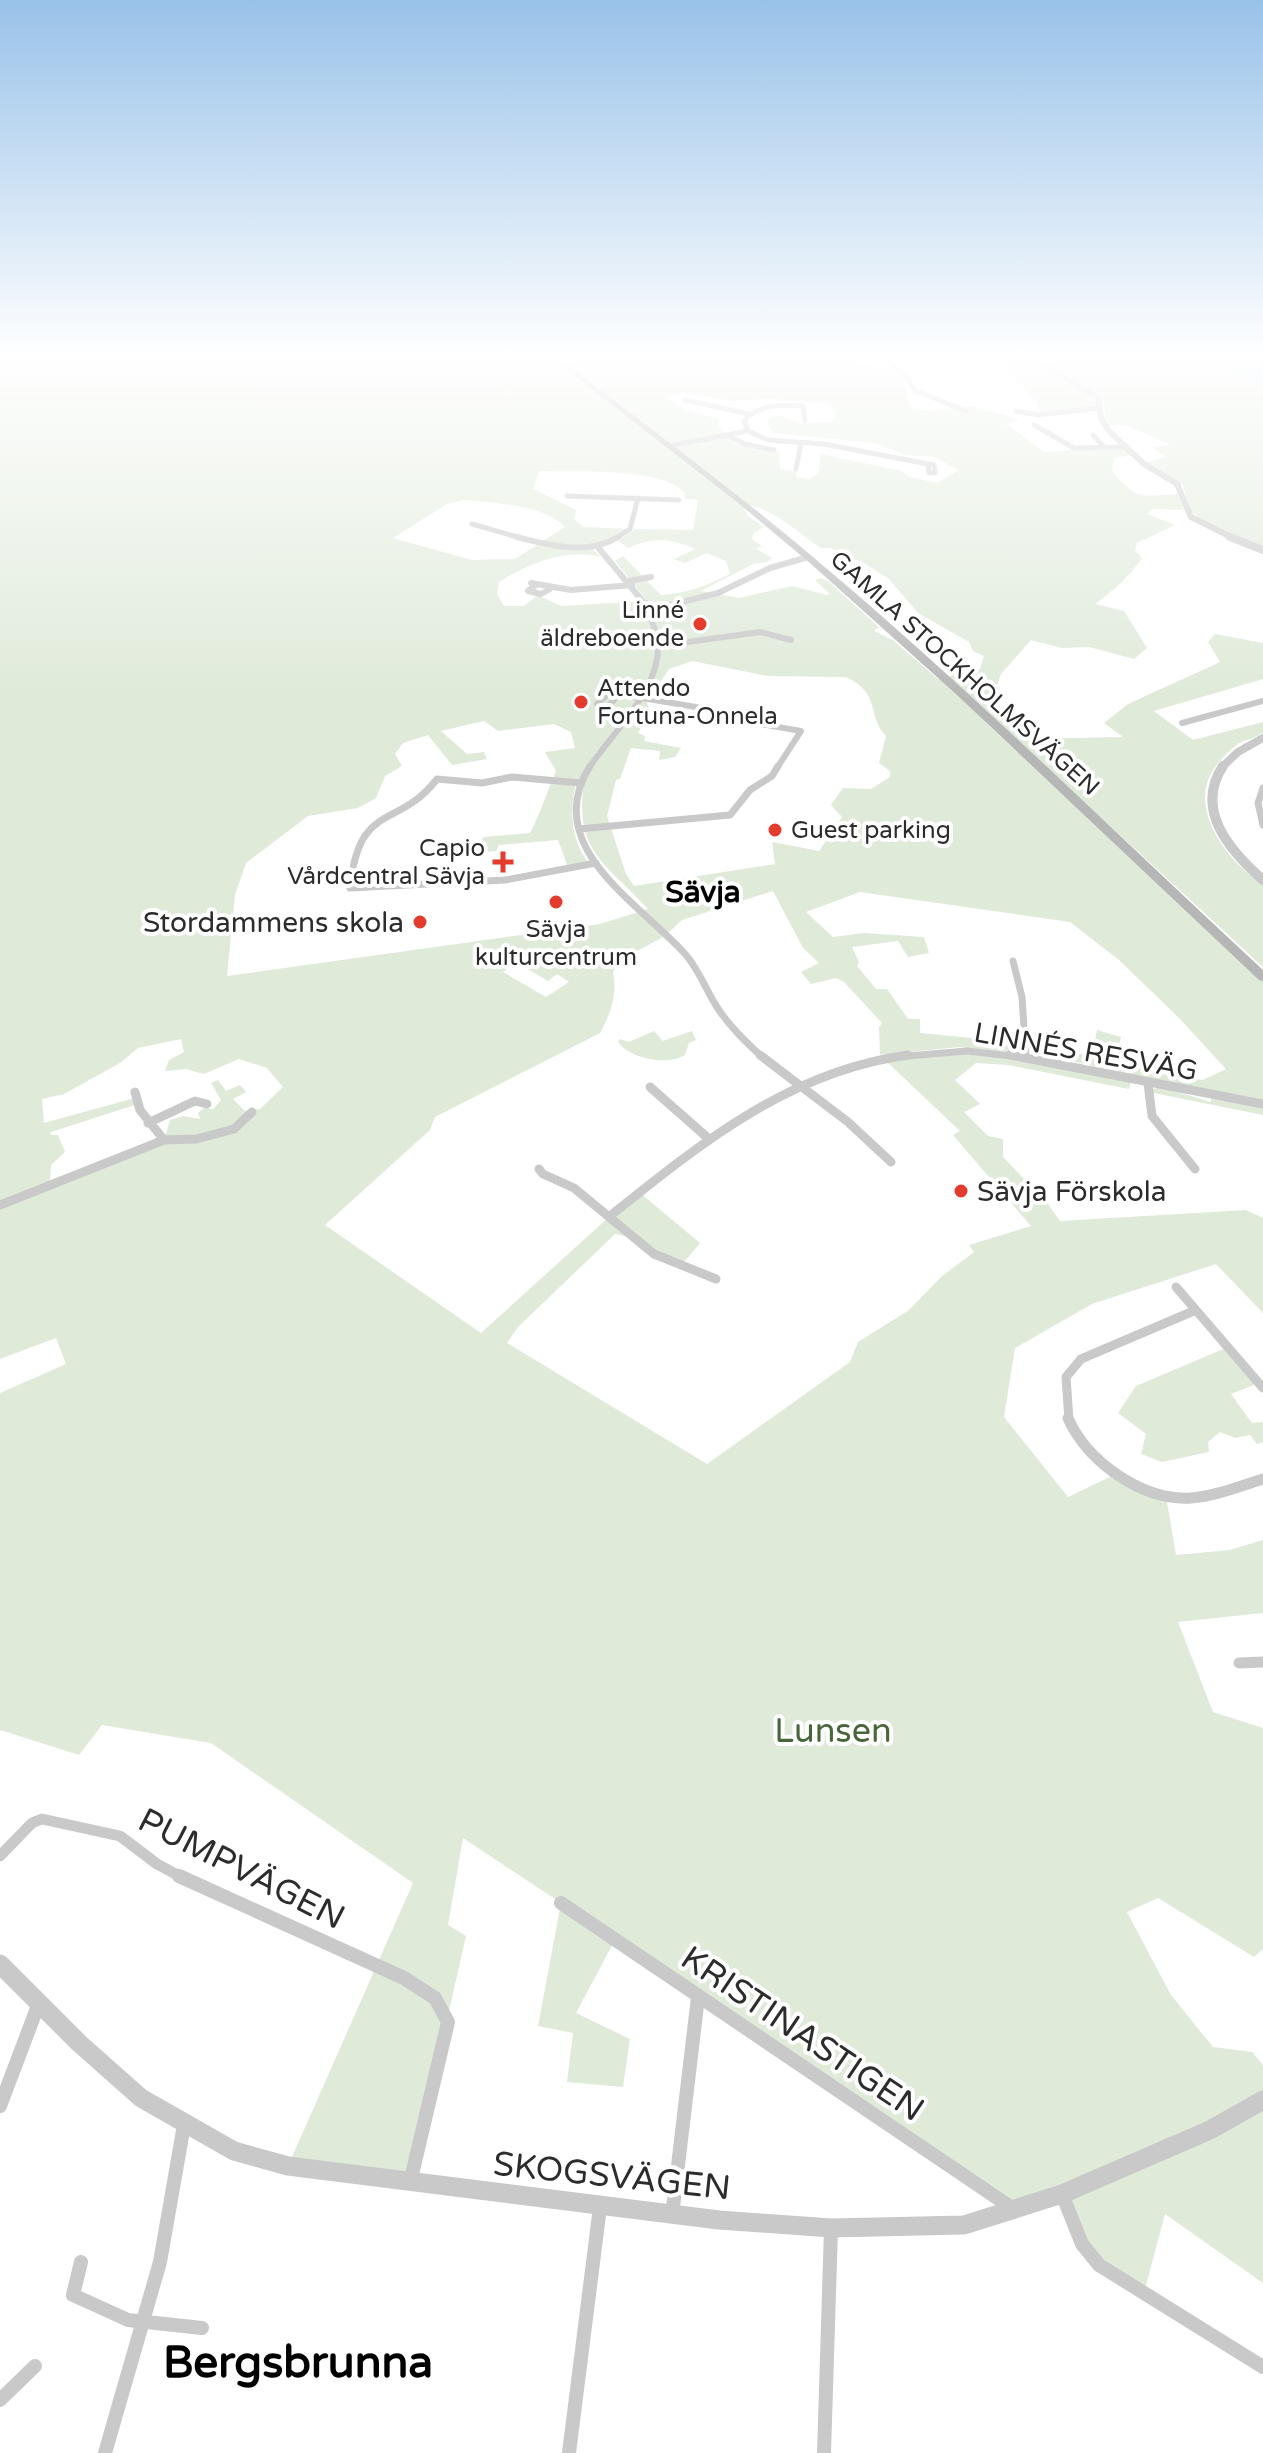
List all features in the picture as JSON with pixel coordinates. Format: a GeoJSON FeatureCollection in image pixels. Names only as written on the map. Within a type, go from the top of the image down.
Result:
{"type":"FeatureCollection","features":[{"type":"Feature","properties":{"kind":"main road","name":"GAMLA STOCKHOLMSVÄGEN"},"geometry":{"type":"LineString","coordinates":[[700,470],[808,557],[960,693],[1263,977]]}},
{"type":"Feature","properties":{"kind":"street"},"geometry":{"type":"LineString","coordinates":[[1155,470],[1177,484],[1191,517],[1220,533],[1263,550]]}},
{"type":"Feature","properties":{"kind":"street"},"geometry":{"type":"LineString","coordinates":[[567,496],[679,500]]}},
{"type":"Feature","properties":{"kind":"street"},"geometry":{"type":"LineString","coordinates":[[472,524],[543,542],[597,546],[611,542],[630,529],[638,498]]}},
{"type":"Feature","properties":{"kind":"street"},"geometry":{"type":"LineString","coordinates":[[597,546],[645,604],[658,608]]}},
{"type":"Feature","properties":{"kind":"street"},"geometry":{"type":"LineString","coordinates":[[645,604],[636,610],[649,613],[718,593],[770,568],[808,557]]}},
{"type":"Feature","properties":{"kind":"street"},"geometry":{"type":"LineString","coordinates":[[533,584],[528,591],[541,594],[550,589],[630,583],[651,577]]}},
{"type":"Feature","properties":{"kind":"street"},"geometry":{"type":"LineString","coordinates":[[649,613],[659,637],[657,663],[639,698],[581,783],[578,796],[579,829],[596,863],[684,952],[714,1002],[760,1056],[799,1089],[834,1110],[891,1162]]}},
{"type":"Feature","properties":{"kind":"street"},"geometry":{"type":"LineString","coordinates":[[659,646],[763,632],[791,640]]}},
{"type":"Feature","properties":{"kind":"street"},"geometry":{"type":"LineString","coordinates":[[579,829],[730,815],[750,790],[772,776],[801,731],[738,720],[725,712],[619,694]]}},
{"type":"Feature","properties":{"kind":"street"},"geometry":{"type":"LineString","coordinates":[[1182,723],[1263,701]]}},
{"type":"Feature","properties":{"kind":"street"},"geometry":{"type":"LineString","coordinates":[[1263,738],[1243,747],[1223,764],[1210,794],[1217,829],[1231,850],[1263,880]]}},
{"type":"Feature","properties":{"kind":"street"},"geometry":{"type":"LineString","coordinates":[[581,783],[512,777],[482,783],[437,779],[426,794],[394,809],[357,844],[350,888],[556,873],[596,863]]}},
{"type":"Feature","properties":{"kind":"street"},"geometry":{"type":"LineString","coordinates":[[1263,788],[1258,803],[1263,825]]}},
{"type":"Feature","properties":{"kind":"street"},"geometry":{"type":"LineString","coordinates":[[1013,961],[1022,997],[1026,1058]]}},
{"type":"Feature","properties":{"kind":"street","name":"LINNÉS RESVÄG"},"geometry":{"type":"LineString","coordinates":[[610,1216],[709,1139],[754,1109],[870,1061],[900,1055],[973,1051],[1026,1058],[1263,1104]]}},
{"type":"Feature","properties":{"kind":"street"},"geometry":{"type":"LineString","coordinates":[[1148,1083],[1152,1116],[1195,1169]]}},
{"type":"Feature","properties":{"kind":"street"},"geometry":{"type":"LineString","coordinates":[[650,1087],[709,1139]]}},
{"type":"Feature","properties":{"kind":"street"},"geometry":{"type":"LineString","coordinates":[[135,1092],[140,1110],[164,1140]]}},
{"type":"Feature","properties":{"kind":"street"},"geometry":{"type":"LineString","coordinates":[[148,1123],[195,1101],[207,1104]]}},
{"type":"Feature","properties":{"kind":"street"},"geometry":{"type":"LineString","coordinates":[[0,1205],[164,1140],[220,1134],[234,1129],[252,1112]]}},
{"type":"Feature","properties":{"kind":"street"},"geometry":{"type":"LineString","coordinates":[[93,1167],[100,1156]]}},
{"type":"Feature","properties":{"kind":"street"},"geometry":{"type":"LineString","coordinates":[[539,1169],[543,1174],[574,1188],[654,1254],[716,1279]]}},
{"type":"Feature","properties":{"kind":"street"},"geometry":{"type":"LineString","coordinates":[[1176,1287],[1263,1388]]}},
{"type":"Feature","properties":{"kind":"street"},"geometry":{"type":"LineString","coordinates":[[1196,1310],[1081,1359],[1066,1377],[1068,1420],[1083,1442],[1116,1474],[1166,1496],[1190,1498],[1263,1479]]}},
{"type":"Feature","properties":{"kind":"street"},"geometry":{"type":"LineString","coordinates":[[1239,1663],[1263,1662]]}},
{"type":"Feature","properties":{"kind":"street","name":"PUMPVÄGEN"},"geometry":{"type":"LineString","coordinates":[[0,1856],[32,1823],[42,1819],[120,1836],[157,1864],[185,1879],[404,1978],[435,1998],[448,2022],[410,2183]]}},
{"type":"Feature","properties":{"kind":"street","name":"KRISTINASTIGEN"},"geometry":{"type":"LineString","coordinates":[[561,1903],[1014,2209]]}},
{"type":"Feature","properties":{"kind":"street","name":"SKOGSVÄGEN"},"geometry":{"type":"LineString","coordinates":[[0,1964],[79,2043],[141,2098],[234,2151],[288,2166],[672,2216],[831,2228],[964,2225],[1062,2194],[1210,2130],[1263,2100]]}},
{"type":"Feature","properties":{"kind":"street"},"geometry":{"type":"LineString","coordinates":[[672,2216],[698,1997]]}},
{"type":"Feature","properties":{"kind":"street"},"geometry":{"type":"LineString","coordinates":[[0,2106],[39,2003]]}},
{"type":"Feature","properties":{"kind":"street"},"geometry":{"type":"LineString","coordinates":[[105,2453],[160,2262],[184,2125]]}},
{"type":"Feature","properties":{"kind":"street"},"geometry":{"type":"LineString","coordinates":[[1062,2194],[1082,2244],[1099,2265],[1263,2367]]}},
{"type":"Feature","properties":{"kind":"street"},"geometry":{"type":"LineString","coordinates":[[569,2453],[600,2207]]}},
{"type":"Feature","properties":{"kind":"street"},"geometry":{"type":"LineString","coordinates":[[824,2453],[831,2228]]}},
{"type":"Feature","properties":{"kind":"street"},"geometry":{"type":"LineString","coordinates":[[81,2262],[73,2295],[128,2320],[202,2328]]}},
{"type":"Feature","properties":{"kind":"street"},"geometry":{"type":"LineString","coordinates":[[0,2400],[35,2366]]}},
{"type":"Feature","properties":{"kind":"green space","name":"Lunsen"},"geometry":{"type":"Polygon","coordinates":[[[0,470],[792,470],[796,471],[797,477],[809,479],[819,470],[899,470],[910,477],[937,483],[958,470],[1112,470],[1136,493],[1150,496],[1181,494],[1184,510],[1152,509],[1147,514],[1175,525],[1137,543],[1135,550],[1142,558],[1121,583],[1095,604],[1124,611],[1147,648],[1134,659],[1089,647],[1062,648],[1031,640],[1001,674],[991,702],[1020,739],[1123,737],[1104,723],[1128,704],[1220,662],[1208,642],[1215,634],[1263,643],[1263,679],[1154,711],[1193,740],[1263,722],[1263,732],[1235,746],[1216,766],[1207,785],[1205,801],[1208,818],[1226,850],[1237,864],[1263,884],[1263,967],[994,719],[986,723],[1263,980],[1263,1101],[1184,1087],[1041,1054],[1033,1049],[1033,1044],[1092,1056],[1097,1030],[1121,1037],[1115,1062],[1135,1069],[1138,1066],[1161,1074],[1203,1080],[1226,1069],[1119,960],[1070,922],[860,892],[806,912],[833,937],[864,933],[924,937],[929,953],[908,957],[898,941],[852,947],[859,962],[857,966],[876,989],[887,989],[908,1019],[920,1019],[920,1033],[1022,1043],[1018,1053],[959,1047],[880,1055],[879,1027],[882,1023],[844,982],[836,978],[811,984],[801,972],[819,963],[803,948],[773,891],[682,920],[665,936],[619,961],[613,972],[612,1004],[600,1033],[435,1117],[430,1130],[325,1225],[481,1333],[610,1216],[640,1193],[700,1243],[680,1267],[640,1243],[615,1234],[518,1327],[507,1343],[707,1464],[850,1362],[858,1342],[909,1310],[941,1277],[974,1252],[969,1245],[1031,1226],[953,1135],[960,1131],[885,1060],[950,1054],[980,1055],[1038,1062],[1131,1081],[1129,1089],[1008,1065],[976,1063],[955,1080],[980,1104],[964,1112],[988,1136],[1003,1139],[1003,1157],[1060,1221],[1246,1210],[1263,1218],[1263,1313],[1216,1264],[1092,1304],[1015,1348],[1004,1417],[1068,1497],[1116,1474],[1166,1496],[1176,1555],[1230,1550],[1263,1540],[1263,1613],[1178,1622],[1213,1712],[1263,1728],[1263,1949],[1254,1957],[1158,1898],[1127,1912],[1171,1995],[1213,2047],[1252,2052],[1263,2065],[1263,2283],[1165,2214],[1144,2293],[1112,2272],[1092,2253],[1077,2229],[1062,2194],[1014,2209],[615,1940],[576,2013],[630,2039],[623,2087],[567,2082],[573,2033],[538,2026],[561,1903],[463,1838],[448,1925],[466,1936],[410,2183],[288,2166],[413,1883],[211,1743],[102,1725],[79,1755],[0,1730],[0,1393],[66,1364],[56,1338],[0,1359],[0,470]],[[539,471],[533,489],[576,510],[574,519],[584,527],[630,529],[611,542],[590,546],[601,557],[574,554],[548,559],[499,582],[497,594],[504,606],[524,606],[538,595],[561,606],[647,601],[615,561],[623,556],[661,595],[697,588],[730,574],[726,561],[707,553],[685,563],[674,559],[695,549],[678,543],[662,540],[628,548],[618,541],[635,529],[693,530],[698,500],[685,499],[685,493],[673,484],[638,475],[539,471]],[[464,500],[447,504],[393,538],[472,560],[515,559],[565,527],[546,514],[504,504],[464,500]],[[742,505],[748,516],[764,527],[754,533],[752,539],[762,546],[756,549],[773,558],[753,564],[701,591],[739,598],[792,586],[827,595],[829,593],[815,580],[821,578],[879,627],[874,631],[893,640],[938,679],[980,669],[984,656],[973,651],[969,642],[918,613],[889,579],[862,562],[830,548],[821,548],[774,514],[742,505]],[[692,661],[669,669],[647,703],[650,711],[638,733],[645,736],[644,741],[681,748],[675,757],[659,760],[660,751],[631,748],[620,779],[616,780],[607,816],[626,874],[634,886],[775,864],[772,842],[819,851],[842,817],[831,805],[843,788],[871,789],[890,777],[890,771],[879,763],[886,736],[876,720],[865,690],[846,677],[768,676],[692,661]],[[484,721],[441,731],[467,754],[484,752],[487,759],[452,765],[428,735],[403,743],[395,754],[402,766],[385,776],[376,798],[358,808],[308,816],[246,863],[235,895],[227,976],[600,924],[648,909],[606,866],[588,840],[582,806],[584,782],[563,781],[576,784],[573,826],[579,847],[590,864],[569,870],[558,840],[499,845],[496,851],[465,854],[461,851],[477,846],[484,837],[530,833],[556,771],[545,752],[575,748],[571,732],[554,724],[498,731],[484,721]],[[516,962],[503,972],[546,997],[569,982],[557,974],[548,981],[516,962]],[[181,1039],[138,1048],[120,1063],[64,1094],[42,1099],[44,1123],[131,1099],[137,1099],[138,1104],[51,1132],[50,1135],[58,1135],[65,1152],[51,1165],[50,1184],[165,1137],[170,1120],[183,1116],[200,1119],[198,1113],[204,1108],[213,1109],[221,1100],[211,1083],[218,1080],[226,1091],[240,1085],[246,1092],[233,1099],[245,1111],[260,1109],[283,1087],[267,1068],[239,1059],[204,1074],[186,1069],[165,1071],[169,1060],[184,1052],[181,1039]]]}},
{"type":"Feature","properties":{"kind":"green space"},"geometry":{"type":"Polygon","coordinates":[[[1158,470],[1263,470],[1263,546],[1199,518],[1191,511],[1183,486],[1158,470]]]}},
{"type":"Feature","properties":{"kind":"green space"},"geometry":{"type":"Polygon","coordinates":[[[654,1031],[663,1041],[692,1031],[696,1040],[689,1043],[685,1055],[669,1060],[650,1059],[631,1053],[618,1042],[620,1039],[629,1042],[654,1031]]]}},
{"type":"Feature","properties":{"kind":"green space"},"geometry":{"type":"Polygon","coordinates":[[[1159,1086],[1210,1102],[1212,1099],[1263,1106],[1263,1115],[1149,1092],[1159,1086]]]}},
{"type":"Feature","properties":{"kind":"green space"},"geometry":{"type":"Polygon","coordinates":[[[1228,1347],[1259,1383],[1231,1394],[1252,1423],[1263,1422],[1263,1442],[1257,1444],[1250,1435],[1235,1438],[1220,1432],[1208,1442],[1209,1452],[1162,1462],[1141,1454],[1146,1434],[1118,1413],[1136,1386],[1228,1347]]]}},
{"type":"Feature","properties":{"kind":"place","name":"Linné äldreboende"},"geometry":{"type":"Point","coordinates":[700,624]}},
{"type":"Feature","properties":{"kind":"place","name":"Attendo Fortuna-Onnela"},"geometry":{"type":"Point","coordinates":[581,702]}},
{"type":"Feature","properties":{"kind":"place","name":"Guest parking"},"geometry":{"type":"Point","coordinates":[775,830]}},
{"type":"Feature","properties":{"kind":"place","name":"Capio Vårdcentral Sävja"},"geometry":{"type":"Point","coordinates":[503,862]}},
{"type":"Feature","properties":{"kind":"place","name":"Sävja kulturcentrum"},"geometry":{"type":"Point","coordinates":[556,902]}},
{"type":"Feature","properties":{"kind":"place","name":"Stordammens skola"},"geometry":{"type":"Point","coordinates":[420,922]}},
{"type":"Feature","properties":{"kind":"place","name":"Sävja Förskola"},"geometry":{"type":"Point","coordinates":[961,1191]}},
{"type":"Feature","properties":{"kind":"district","name":"Sävja"},"geometry":{"type":"Point","coordinates":[703,892]}},
{"type":"Feature","properties":{"kind":"district","name":"Bergsbrunna"},"geometry":{"type":"Point","coordinates":[298,2362]}}]}
